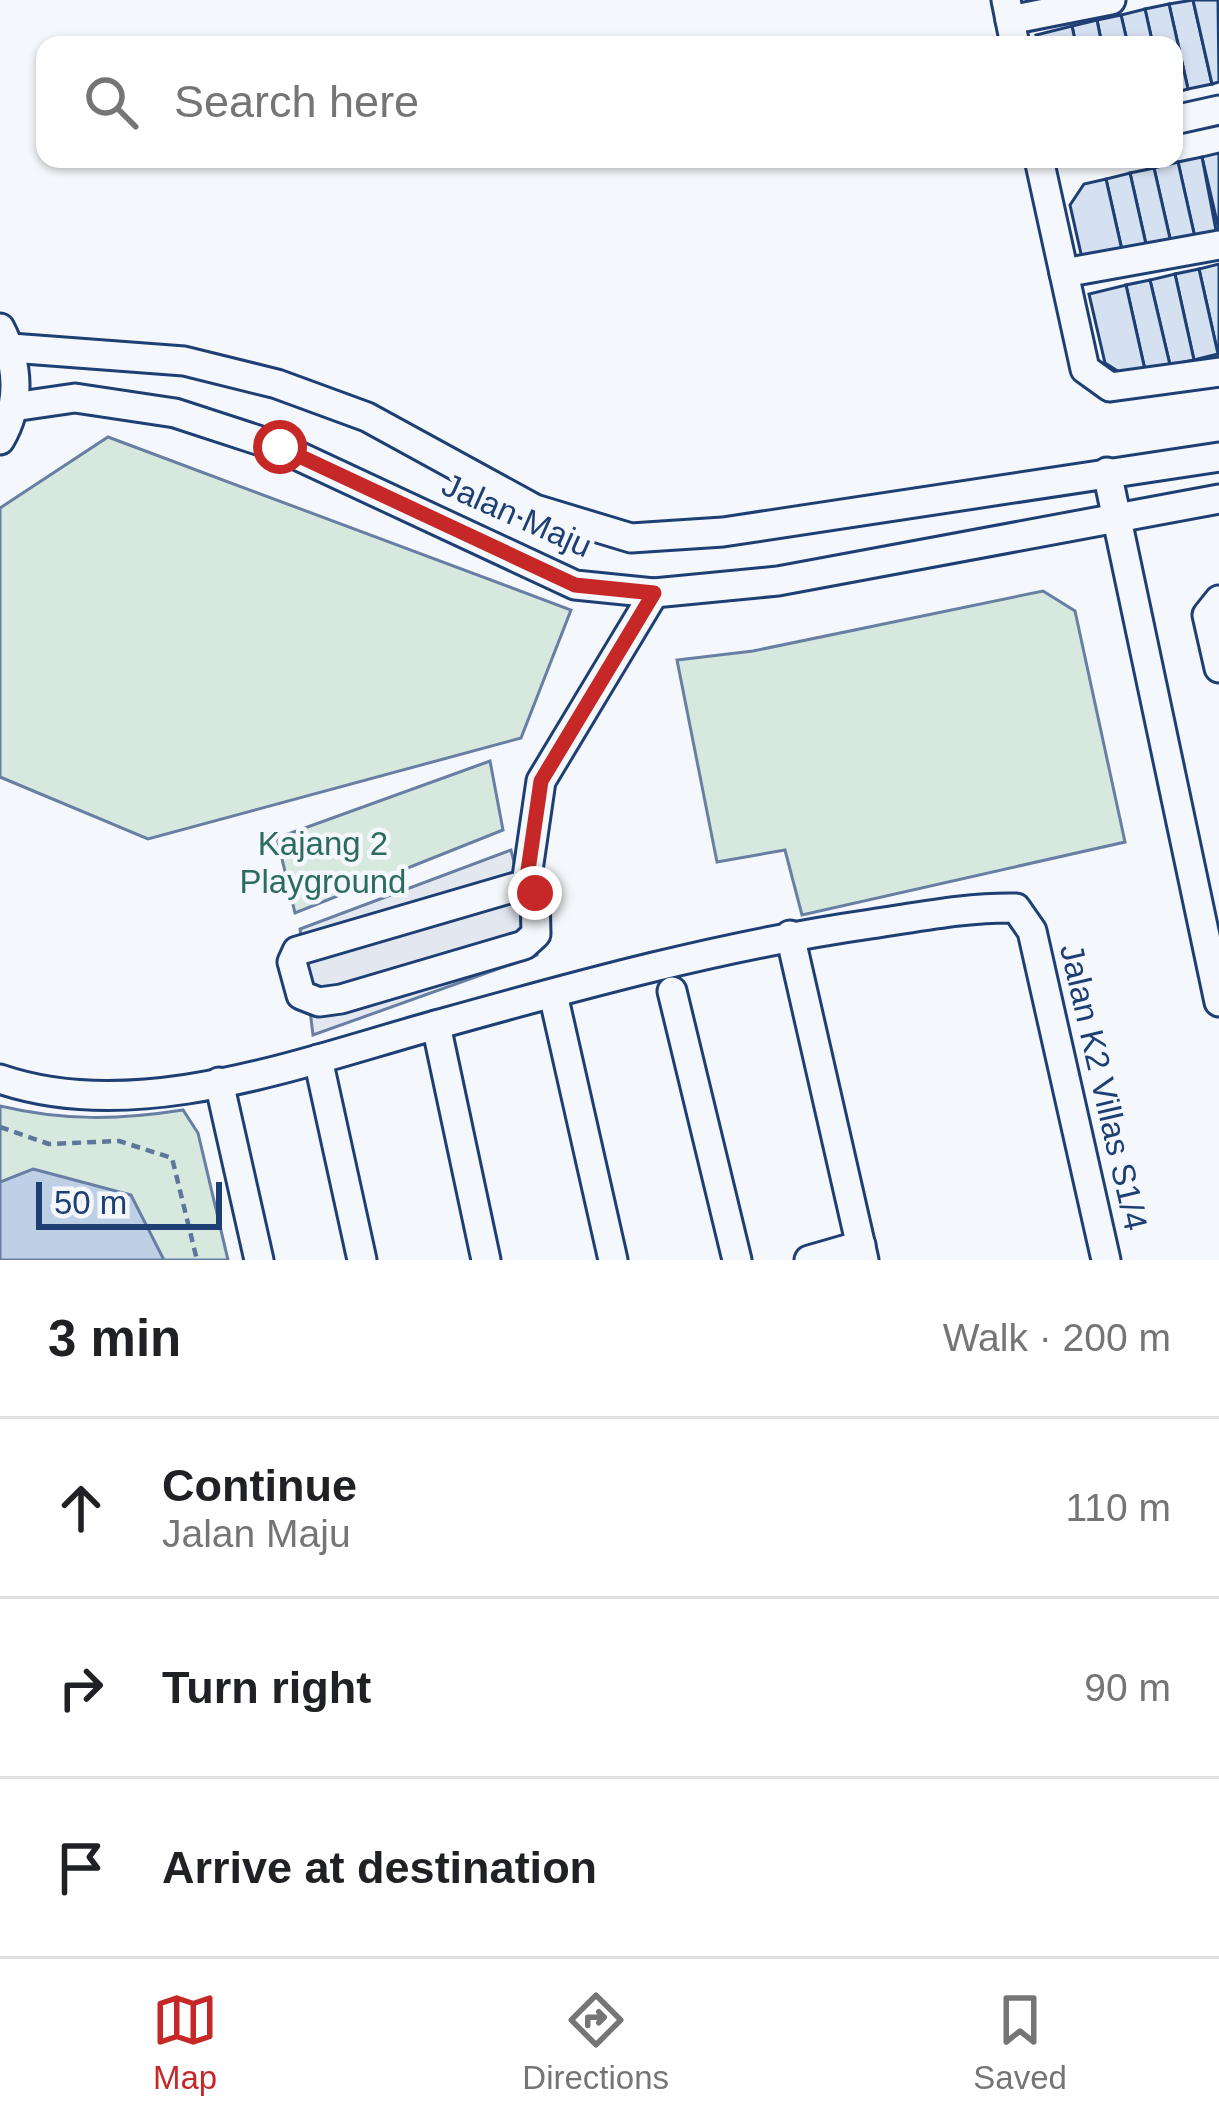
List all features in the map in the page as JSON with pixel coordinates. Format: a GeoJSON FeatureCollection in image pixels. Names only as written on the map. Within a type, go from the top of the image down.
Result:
{"type":"FeatureCollection","features":[{"type":"Feature","properties":{"kind":"street"},"geometry":{"type":"LineString","coordinates":[[1010,22],[1112,0]]}},
{"type":"Feature","properties":{"kind":"street"},"geometry":{"type":"LineString","coordinates":[[1183,117],[1219,110]]}},
{"type":"Feature","properties":{"kind":"street"},"geometry":{"type":"LineString","coordinates":[[1041,168],[1085,369],[1097,380],[1123,388],[1219,372]]}},
{"type":"Feature","properties":{"kind":"street"},"geometry":{"type":"LineString","coordinates":[[1064,273],[1219,245]]}},
{"type":"Feature","properties":{"kind":"street"},"geometry":{"type":"LineString","coordinates":[[0,440],[14,407],[5,338]]}},
{"type":"Feature","properties":{"kind":"street","name":"Jalan Maju"},"geometry":{"type":"LineString","coordinates":[[5,338],[184,361],[277,384],[367,417],[535,508],[631,538],[723,532],[1219,457]]}},
{"type":"Feature","properties":{"kind":"street","name":"Jalan Maju"},"geometry":{"type":"LineString","coordinates":[[14,407],[75,398],[175,413],[280,447],[575,585],[654,593],[778,581],[1219,499]]}},
{"type":"Feature","properties":{"kind":"street"},"geometry":{"type":"LineString","coordinates":[[1107,472],[1219,1002]]}},
{"type":"Feature","properties":{"kind":"street"},"geometry":{"type":"LineString","coordinates":[[526,884],[541,781],[654,593]]}},
{"type":"Feature","properties":{"kind":"street"},"geometry":{"type":"LineString","coordinates":[[1219,600],[1207,615],[1219,668]]}},
{"type":"Feature","properties":{"kind":"street"},"geometry":{"type":"LineString","coordinates":[[526,884],[535,893],[540,922],[524,945],[341,999],[319,1002],[301,994],[293,979],[297,951],[526,884]]}},
{"type":"Feature","properties":{"kind":"street","name":"Jalan K2 Villas S1/4"},"geometry":{"type":"LineString","coordinates":[[790,935],[982,908],[1016,908],[1032,931],[1106,1260]]}},
{"type":"Feature","properties":{"kind":"street"},"geometry":{"type":"LineString","coordinates":[[0,1078],[39,1092],[103,1096],[219,1082],[790,935],[863,1253],[809,1260]]}},
{"type":"Feature","properties":{"kind":"street"},"geometry":{"type":"LineString","coordinates":[[672,991],[737,1260]]}},
{"type":"Feature","properties":{"kind":"street"},"geometry":{"type":"LineString","coordinates":[[553,994],[613,1260]]}},
{"type":"Feature","properties":{"kind":"street"},"geometry":{"type":"LineString","coordinates":[[436,1025],[486,1260]]}},
{"type":"Feature","properties":{"kind":"street"},"geometry":{"type":"LineString","coordinates":[[318,1059],[362,1260]]}},
{"type":"Feature","properties":{"kind":"street"},"geometry":{"type":"LineString","coordinates":[[219,1082],[259,1260]]}},
{"type":"Feature","properties":{"kind":"path"},"geometry":{"type":"LineString","coordinates":[[0,1127],[49,1144],[119,1141],[172,1158],[197,1260]]}},
{"type":"Feature","properties":{"kind":"green space"},"geometry":{"type":"Polygon","coordinates":[[[108,437],[571,610],[521,738],[148,839],[0,777],[0,508],[108,437]]]}},
{"type":"Feature","properties":{"kind":"green space"},"geometry":{"type":"Polygon","coordinates":[[[1043,591],[1075,611],[1125,842],[802,915],[785,850],[717,862],[677,660],[753,651],[1043,591]]]}},
{"type":"Feature","properties":{"kind":"green space","name":"Kajang 2 Playground"},"geometry":{"type":"Polygon","coordinates":[[[490,761],[503,830],[295,913],[277,838],[490,761]]]}},
{"type":"Feature","properties":{"kind":"green space"},"geometry":{"type":"Polygon","coordinates":[[[0,1106],[91,1117],[183,1110],[198,1133],[228,1260],[0,1260],[0,1106]]]}},
{"type":"Feature","properties":{"kind":"shaded area"},"geometry":{"type":"Polygon","coordinates":[[[511,850],[537,955],[313,1035],[300,929],[511,850]]]}},
{"type":"Feature","properties":{"kind":"water"},"geometry":{"type":"Polygon","coordinates":[[[33,1169],[131,1195],[164,1260],[0,1260],[0,1182],[33,1169]]]}},
{"type":"Feature","properties":{"kind":"building"},"geometry":{"type":"Polygon","coordinates":[[[1193,0],[1212,84],[1188,89],[1183,36],[1176,36],[1169,4],[1193,0]]]}},
{"type":"Feature","properties":{"kind":"building"},"geometry":{"type":"Polygon","coordinates":[[[1193,0],[1218,0],[1219,82],[1212,84],[1193,0]]]}},
{"type":"Feature","properties":{"kind":"building"},"geometry":{"type":"Polygon","coordinates":[[[1169,4],[1176,36],[1151,36],[1145,9],[1169,4]]]}},
{"type":"Feature","properties":{"kind":"building"},"geometry":{"type":"Polygon","coordinates":[[[1145,9],[1151,36],[1126,36],[1121,15],[1145,9]]]}},
{"type":"Feature","properties":{"kind":"building"},"geometry":{"type":"Polygon","coordinates":[[[1121,15],[1126,36],[1100,36],[1097,20],[1121,15]]]}},
{"type":"Feature","properties":{"kind":"building"},"geometry":{"type":"Polygon","coordinates":[[[1097,20],[1100,36],[1074,36],[1072,26],[1097,20]]]}},
{"type":"Feature","properties":{"kind":"building"},"geometry":{"type":"Polygon","coordinates":[[[1072,26],[1074,36],[1036,36],[1072,26]]]}},
{"type":"Feature","properties":{"kind":"building"},"geometry":{"type":"Polygon","coordinates":[[[1219,153],[1219,230],[1202,157],[1219,153]]]}},
{"type":"Feature","properties":{"kind":"building"},"geometry":{"type":"Polygon","coordinates":[[[1202,157],[1219,246],[1198,251],[1179,168],[1183,161],[1202,157]]]}},
{"type":"Feature","properties":{"kind":"building"},"geometry":{"type":"Polygon","coordinates":[[[1154,168],[1179,168],[1198,251],[1174,256],[1154,168]]]}},
{"type":"Feature","properties":{"kind":"building"},"geometry":{"type":"Polygon","coordinates":[[[1154,168],[1174,256],[1150,262],[1130,173],[1154,168]]]}},
{"type":"Feature","properties":{"kind":"building"},"geometry":{"type":"Polygon","coordinates":[[[1130,173],[1150,262],[1126,268],[1106,179],[1130,173]]]}},
{"type":"Feature","properties":{"kind":"building"},"geometry":{"type":"Polygon","coordinates":[[[1106,179],[1126,268],[1086,276],[1070,205],[1084,184],[1106,179]]]}},
{"type":"Feature","properties":{"kind":"building"},"geometry":{"type":"Polygon","coordinates":[[[1219,264],[1219,354],[1218,354],[1199,269],[1219,264]]]}},
{"type":"Feature","properties":{"kind":"building"},"geometry":{"type":"Polygon","coordinates":[[[1199,269],[1218,354],[1194,360],[1175,274],[1199,269]]]}},
{"type":"Feature","properties":{"kind":"building"},"geometry":{"type":"Polygon","coordinates":[[[1175,274],[1194,360],[1170,365],[1150,280],[1175,274]]]}},
{"type":"Feature","properties":{"kind":"building"},"geometry":{"type":"Polygon","coordinates":[[[1150,280],[1170,365],[1145,370],[1126,285],[1150,280]]]}},
{"type":"Feature","properties":{"kind":"building"},"geometry":{"type":"Polygon","coordinates":[[[1126,285],[1145,370],[1124,375],[1105,363],[1089,294],[1126,285]]]}},
{"type":"Feature","properties":{"kind":"route"},"geometry":{"type":"LineString","coordinates":[[280,447],[575,585],[654,593],[541,781],[529,838],[526,884],[535,893]]}}]}
